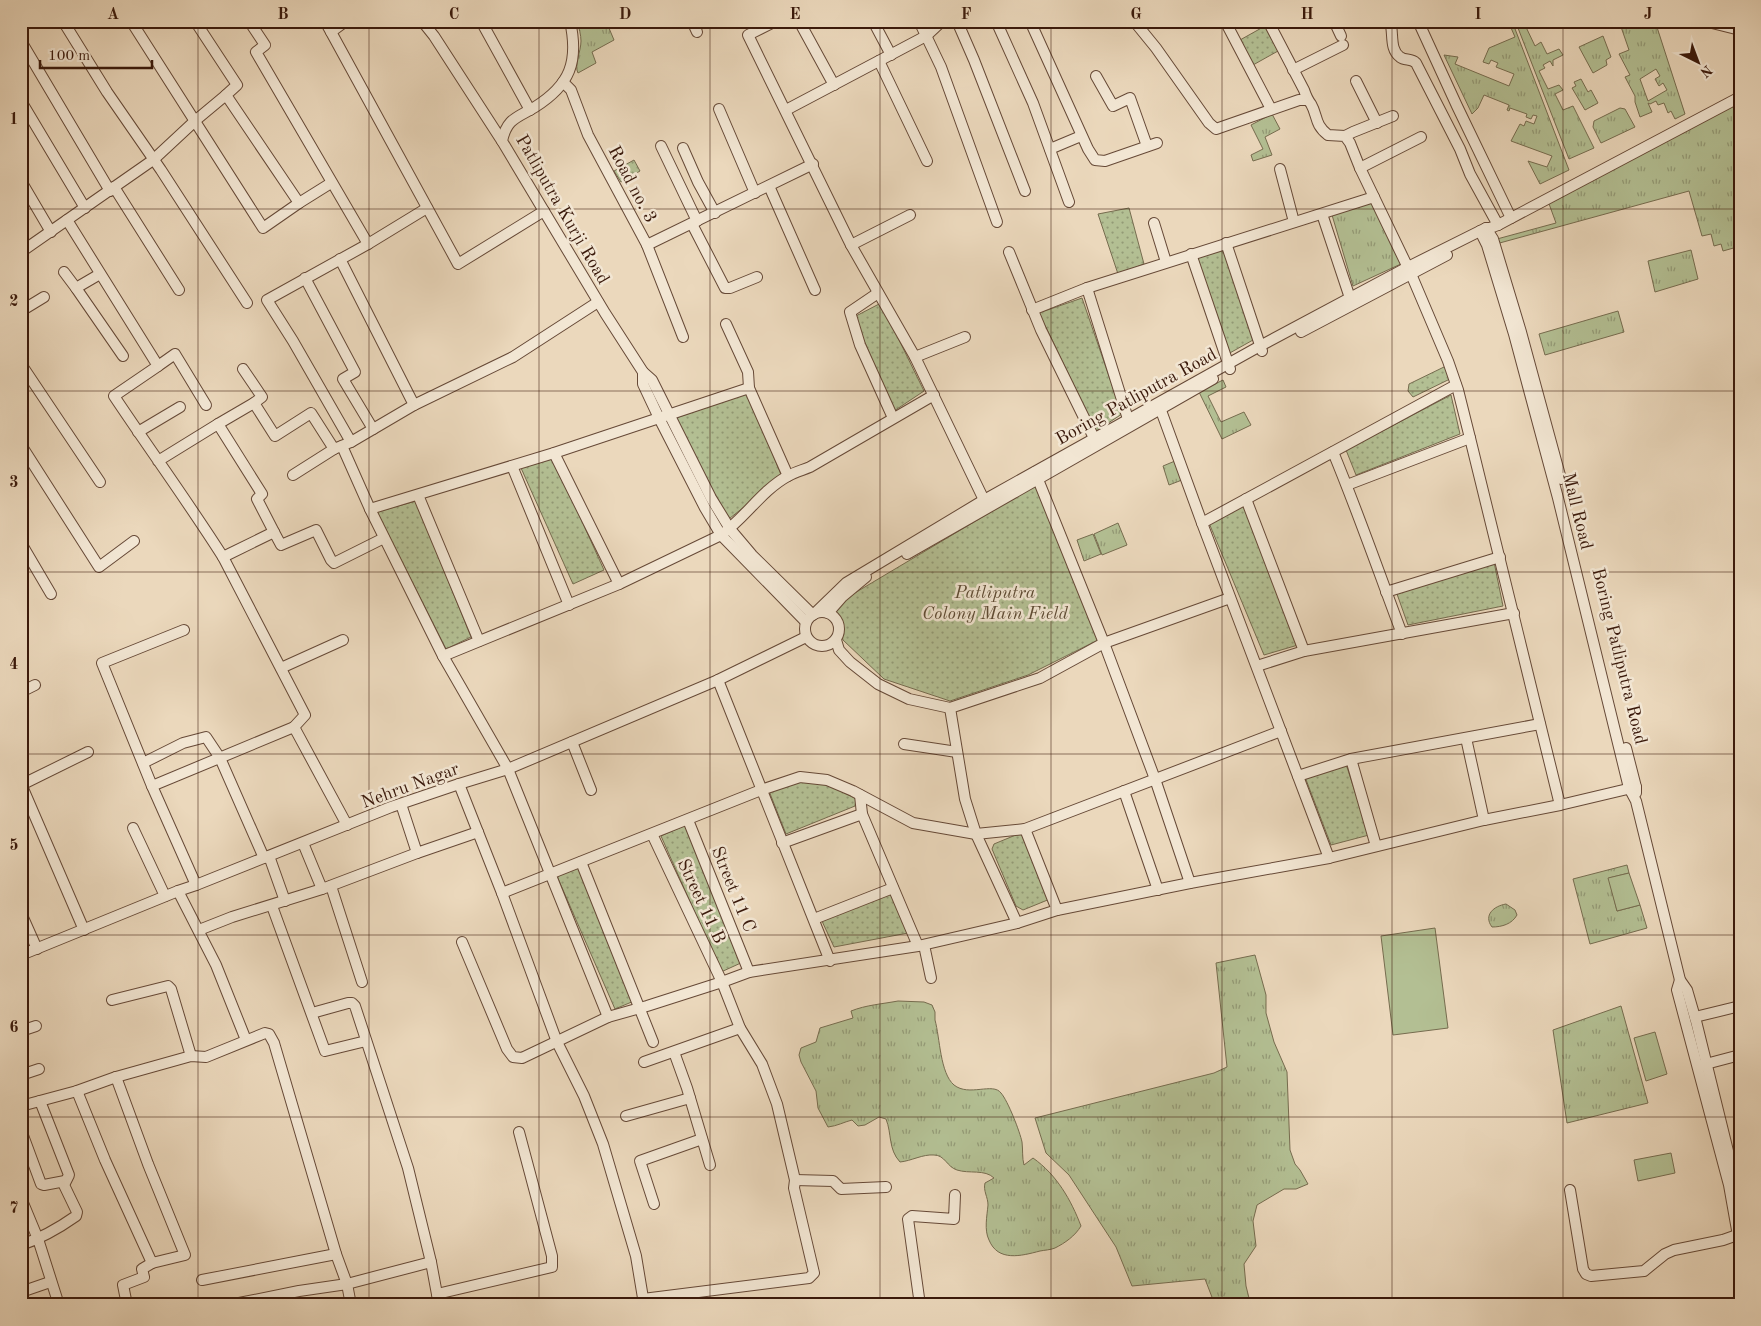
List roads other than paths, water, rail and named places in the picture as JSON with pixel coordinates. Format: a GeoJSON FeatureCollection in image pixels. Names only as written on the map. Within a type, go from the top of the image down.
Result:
{"type":"FeatureCollection","features":[{"type":"Feature","properties":{"kind":"street"},"geometry":{"type":"LineString","coordinates":[[63,21],[107,92],[247,303]]}},
{"type":"Feature","properties":{"kind":"street"},"geometry":{"type":"LineString","coordinates":[[131,21],[264,228],[331,183]]}},
{"type":"Feature","properties":{"kind":"street"},"geometry":{"type":"LineString","coordinates":[[21,252],[153,160],[237,85],[195,21]]}},
{"type":"Feature","properties":{"kind":"street"},"geometry":{"type":"LineString","coordinates":[[249,21],[265,45],[256,52],[368,244]]}},
{"type":"Feature","properties":{"kind":"street"},"geometry":{"type":"LineString","coordinates":[[325,21],[458,264],[544,211]]}},
{"type":"Feature","properties":{"kind":"street"},"geometry":{"type":"LineString","coordinates":[[331,32],[346,21]]}},
{"type":"Feature","properties":{"kind":"street"},"geometry":{"type":"LineString","coordinates":[[422,21],[434,36],[502,141]]}},
{"type":"Feature","properties":{"kind":"street"},"geometry":{"type":"LineString","coordinates":[[481,21],[530,110]]}},
{"type":"Feature","properties":{"kind":"street","name":"Patliputra Kurji Road"},"geometry":{"type":"LineString","coordinates":[[571,21],[574,39],[573,57],[568,75],[554,94],[514,118],[504,129],[502,141],[598,302],[643,372],[652,380],[726,532]]}},
{"type":"Feature","properties":{"kind":"street"},"geometry":{"type":"LineString","coordinates":[[692,21],[698,32]]}},
{"type":"Feature","properties":{"kind":"street"},"geometry":{"type":"LineString","coordinates":[[776,21],[748,35],[813,164],[851,245],[915,357],[984,500]]}},
{"type":"Feature","properties":{"kind":"street"},"geometry":{"type":"LineString","coordinates":[[799,21],[834,85]]}},
{"type":"Feature","properties":{"kind":"street"},"geometry":{"type":"LineString","coordinates":[[873,21],[891,55]]}},
{"type":"Feature","properties":{"kind":"street"},"geometry":{"type":"LineString","coordinates":[[920,21],[941,67],[997,222]]}},
{"type":"Feature","properties":{"kind":"street"},"geometry":{"type":"LineString","coordinates":[[786,110],[926,36],[942,21]]}},
{"type":"Feature","properties":{"kind":"street"},"geometry":{"type":"LineString","coordinates":[[957,21],[1025,191]]}},
{"type":"Feature","properties":{"kind":"street"},"geometry":{"type":"LineString","coordinates":[[996,21],[1033,103],[1069,202]]}},
{"type":"Feature","properties":{"kind":"street"},"geometry":{"type":"LineString","coordinates":[[1030,21],[1082,136],[1095,160],[1099,162],[1157,143]]}},
{"type":"Feature","properties":{"kind":"street"},"geometry":{"type":"LineString","coordinates":[[1134,21],[1156,48],[1209,123],[1216,129],[1299,100],[1307,100]]}},
{"type":"Feature","properties":{"kind":"street"},"geometry":{"type":"LineString","coordinates":[[1225,21],[1271,109]]}},
{"type":"Feature","properties":{"kind":"street"},"geometry":{"type":"LineString","coordinates":[[1268,21],[1304,90],[1307,100],[1312,106],[1316,122],[1326,134],[1345,136],[1394,116]]}},
{"type":"Feature","properties":{"kind":"street"},"geometry":{"type":"LineString","coordinates":[[1293,70],[1342,40],[1334,21]]}},
{"type":"Feature","properties":{"kind":"street","name":"Mall Road"},"geometry":{"type":"LineString","coordinates":[[1390,21],[1393,31],[1394,50],[1401,58],[1416,63],[1460,149],[1474,182],[1488,230],[1487,245],[1517,333],[1562,497],[1601,663],[1680,980],[1687,990],[1702,1064],[1735,1184]]}},
{"type":"Feature","properties":{"kind":"street"},"geometry":{"type":"LineString","coordinates":[[1418,21],[1511,218]]}},
{"type":"Feature","properties":{"kind":"street"},"geometry":{"type":"LineString","coordinates":[[1704,21],[1740,30]]}},
{"type":"Feature","properties":{"kind":"street"},"geometry":{"type":"LineString","coordinates":[[21,41],[112,189],[179,290]]}},
{"type":"Feature","properties":{"kind":"street"},"geometry":{"type":"LineString","coordinates":[[879,61],[927,161]]}},
{"type":"Feature","properties":{"kind":"street"},"geometry":{"type":"LineString","coordinates":[[1096,76],[1113,106],[1130,98],[1146,146]]}},
{"type":"Feature","properties":{"kind":"street"},"geometry":{"type":"LineString","coordinates":[[1356,81],[1378,123]]}},
{"type":"Feature","properties":{"kind":"street","name":"Road no. 3"},"geometry":{"type":"LineString","coordinates":[[563,82],[571,90],[588,135],[647,245],[813,164]]}},
{"type":"Feature","properties":{"kind":"street"},"geometry":{"type":"LineString","coordinates":[[226,95],[299,203]]}},
{"type":"Feature","properties":{"kind":"street","name":"Boring Patliputra Road"},"geometry":{"type":"LineString","coordinates":[[1261,349],[1740,97]]}},
{"type":"Feature","properties":{"kind":"street"},"geometry":{"type":"LineString","coordinates":[[21,101],[85,208]]}},
{"type":"Feature","properties":{"kind":"street"},"geometry":{"type":"LineString","coordinates":[[719,109],[755,193]]}},
{"type":"Feature","properties":{"kind":"street"},"geometry":{"type":"LineString","coordinates":[[1050,150],[1082,136]]}},
{"type":"Feature","properties":{"kind":"street"},"geometry":{"type":"LineString","coordinates":[[1345,136],[1409,270],[1448,361],[1456,385],[1560,805]]}},
{"type":"Feature","properties":{"kind":"street"},"geometry":{"type":"LineString","coordinates":[[1360,168],[1420,137]]}},
{"type":"Feature","properties":{"kind":"street"},"geometry":{"type":"LineString","coordinates":[[661,146],[725,288],[730,288],[757,277]]}},
{"type":"Feature","properties":{"kind":"street"},"geometry":{"type":"LineString","coordinates":[[683,148],[714,213]]}},
{"type":"Feature","properties":{"kind":"street"},"geometry":{"type":"LineString","coordinates":[[1280,169],[1294,222]]}},
{"type":"Feature","properties":{"kind":"street"},"geometry":{"type":"LineString","coordinates":[[21,181],[51,232]]}},
{"type":"Feature","properties":{"kind":"street"},"geometry":{"type":"LineString","coordinates":[[769,186],[815,290]]}},
{"type":"Feature","properties":{"kind":"street"},"geometry":{"type":"LineString","coordinates":[[1032,310],[1087,288],[1374,197]]}},
{"type":"Feature","properties":{"kind":"street"},"geometry":{"type":"LineString","coordinates":[[427,208],[368,244],[267,300],[293,341],[343,446],[370,510],[443,656],[508,769],[608,1017]]}},
{"type":"Feature","properties":{"kind":"street"},"geometry":{"type":"LineString","coordinates":[[1322,214],[1350,298]]}},
{"type":"Feature","properties":{"kind":"street"},"geometry":{"type":"LineString","coordinates":[[851,245],[910,215]]}},
{"type":"Feature","properties":{"kind":"street"},"geometry":{"type":"LineString","coordinates":[[67,220],[158,366]]}},
{"type":"Feature","properties":{"kind":"street"},"geometry":{"type":"LineString","coordinates":[[1154,223],[1166,262]]}},
{"type":"Feature","properties":{"kind":"street"},"geometry":{"type":"LineString","coordinates":[[1226,243],[1261,349]]}},
{"type":"Feature","properties":{"kind":"street"},"geometry":{"type":"LineString","coordinates":[[647,245],[683,337]]}},
{"type":"Feature","properties":{"kind":"street"},"geometry":{"type":"LineString","coordinates":[[1009,252],[1032,310],[1094,438]]}},
{"type":"Feature","properties":{"kind":"street"},"geometry":{"type":"LineString","coordinates":[[1191,254],[1229,367]]}},
{"type":"Feature","properties":{"kind":"street"},"geometry":{"type":"LineString","coordinates":[[340,258],[414,406]]}},
{"type":"Feature","properties":{"kind":"street","name":"Boring Patliputra Road"},"geometry":{"type":"LineString","coordinates":[[811,616],[846,583],[1350,298],[1409,270]]}},
{"type":"Feature","properties":{"kind":"street"},"geometry":{"type":"LineString","coordinates":[[64,272],[124,356]]}},
{"type":"Feature","properties":{"kind":"street"},"geometry":{"type":"LineString","coordinates":[[76,288],[100,274]]}},
{"type":"Feature","properties":{"kind":"street"},"geometry":{"type":"LineString","coordinates":[[305,278],[355,372],[343,378],[373,429]]}},
{"type":"Feature","properties":{"kind":"street"},"geometry":{"type":"LineString","coordinates":[[1087,288],[1128,419]]}},
{"type":"Feature","properties":{"kind":"street"},"geometry":{"type":"LineString","coordinates":[[878,293],[850,312],[860,345],[892,418]]}},
{"type":"Feature","properties":{"kind":"street"},"geometry":{"type":"LineString","coordinates":[[21,311],[44,297]]}},
{"type":"Feature","properties":{"kind":"street"},"geometry":{"type":"LineString","coordinates":[[293,475],[414,406],[512,357],[598,302]]}},
{"type":"Feature","properties":{"kind":"street"},"geometry":{"type":"LineString","coordinates":[[726,324],[748,372],[749,388],[788,476]]}},
{"type":"Feature","properties":{"kind":"street"},"geometry":{"type":"LineString","coordinates":[[915,357],[965,337]]}},
{"type":"Feature","properties":{"kind":"street"},"geometry":{"type":"LineString","coordinates":[[152,786],[294,727],[305,714],[223,557],[114,396],[175,354],[206,405]]}},
{"type":"Feature","properties":{"kind":"street"},"geometry":{"type":"LineString","coordinates":[[21,364],[100,482]]}},
{"type":"Feature","properties":{"kind":"street"},"geometry":{"type":"LineString","coordinates":[[158,461],[262,397],[243,369]]}},
{"type":"Feature","properties":{"kind":"street","name":"Patliputra Kurji Road"},"geometry":{"type":"LineString","coordinates":[[643,372],[643,384],[658,418],[705,508],[726,532],[811,616]]}},
{"type":"Feature","properties":{"kind":"street"},"geometry":{"type":"LineString","coordinates":[[1202,523],[1456,385]]}},
{"type":"Feature","properties":{"kind":"street"},"geometry":{"type":"LineString","coordinates":[[370,510],[554,453],[749,388]]}},
{"type":"Feature","properties":{"kind":"street"},"geometry":{"type":"LineString","coordinates":[[443,656],[620,584],[726,532],[771,489],[788,476],[810,468],[934,395]]}},
{"type":"Feature","properties":{"kind":"street"},"geometry":{"type":"LineString","coordinates":[[254,403],[275,436],[311,414],[343,446]]}},
{"type":"Feature","properties":{"kind":"street"},"geometry":{"type":"LineString","coordinates":[[1160,406],[1230,598],[1329,858]]}},
{"type":"Feature","properties":{"kind":"street","name":"Boring Patliputra Road"},"geometry":{"type":"LineString","coordinates":[[828,613],[842,597],[866,577],[984,500],[1036,475],[1128,419],[1160,406]]}},
{"type":"Feature","properties":{"kind":"street"},"geometry":{"type":"LineString","coordinates":[[138,432],[180,407]]}},
{"type":"Feature","properties":{"kind":"street"},"geometry":{"type":"LineString","coordinates":[[218,424],[262,494],[257,499],[281,545],[316,530],[334,563],[384,538]]}},
{"type":"Feature","properties":{"kind":"street"},"geometry":{"type":"LineString","coordinates":[[1347,485],[1470,438]]}},
{"type":"Feature","properties":{"kind":"street"},"geometry":{"type":"LineString","coordinates":[[21,446],[99,568],[134,541]]}},
{"type":"Feature","properties":{"kind":"street"},"geometry":{"type":"LineString","coordinates":[[1333,452],[1402,634]]}},
{"type":"Feature","properties":{"kind":"street"},"geometry":{"type":"LineString","coordinates":[[554,453],[620,584]]}},
{"type":"Feature","properties":{"kind":"street"},"geometry":{"type":"LineString","coordinates":[[512,466],[569,604]]}},
{"type":"Feature","properties":{"kind":"street"},"geometry":{"type":"LineString","coordinates":[[1036,475],[1104,643],[1155,779],[1190,883]]}},
{"type":"Feature","properties":{"kind":"street"},"geometry":{"type":"LineString","coordinates":[[418,495],[480,641]]}},
{"type":"Feature","properties":{"kind":"street"},"geometry":{"type":"LineString","coordinates":[[1246,499],[1304,651]]}},
{"type":"Feature","properties":{"kind":"street"},"geometry":{"type":"LineString","coordinates":[[223,557],[274,532]]}},
{"type":"Feature","properties":{"kind":"street"},"geometry":{"type":"LineString","coordinates":[[21,543],[51,594]]}},
{"type":"Feature","properties":{"kind":"street"},"geometry":{"type":"LineString","coordinates":[[1386,592],[1500,557]]}},
{"type":"Feature","properties":{"kind":"street"},"geometry":{"type":"LineString","coordinates":[[836,640],[839,650],[850,662],[878,684],[909,699],[950,708],[1040,678],[1104,643],[1230,598]]}},
{"type":"Feature","properties":{"kind":"street"},"geometry":{"type":"LineString","coordinates":[[828,613],[838,621],[839,634],[832,644],[820,647],[814,645],[806,637],[804,630],[811,616],[828,613]]}},
{"type":"Feature","properties":{"kind":"street"},"geometry":{"type":"LineString","coordinates":[[1257,666],[1304,651],[1514,613]]}},
{"type":"Feature","properties":{"kind":"street"},"geometry":{"type":"LineString","coordinates":[[184,630],[102,664],[152,786],[196,885]]}},
{"type":"Feature","properties":{"kind":"street","name":"Nehru Nagar"},"geometry":{"type":"LineString","coordinates":[[21,955],[165,896],[401,804],[508,769],[718,680],[806,637]]}},
{"type":"Feature","properties":{"kind":"street"},"geometry":{"type":"LineString","coordinates":[[281,668],[343,640]]}},
{"type":"Feature","properties":{"kind":"street"},"geometry":{"type":"LineString","coordinates":[[718,680],[830,960]]}},
{"type":"Feature","properties":{"kind":"street"},"geometry":{"type":"LineString","coordinates":[[21,692],[34,685]]}},
{"type":"Feature","properties":{"kind":"street"},"geometry":{"type":"LineString","coordinates":[[950,708],[965,799],[976,834],[1017,923]]}},
{"type":"Feature","properties":{"kind":"street"},"geometry":{"type":"LineString","coordinates":[[1298,776],[1351,759],[1540,724]]}},
{"type":"Feature","properties":{"kind":"street"},"geometry":{"type":"LineString","coordinates":[[294,727],[347,825]]}},
{"type":"Feature","properties":{"kind":"street"},"geometry":{"type":"LineString","coordinates":[[502,893],[761,790],[800,777],[827,780],[913,823],[976,834],[1025,830],[1281,731]]}},
{"type":"Feature","properties":{"kind":"street"},"geometry":{"type":"LineString","coordinates":[[143,763],[183,742],[206,737],[220,758],[285,901]]}},
{"type":"Feature","properties":{"kind":"street"},"geometry":{"type":"LineString","coordinates":[[1466,738],[1484,820]]}},
{"type":"Feature","properties":{"kind":"street"},"geometry":{"type":"LineString","coordinates":[[572,742],[591,790]]}},
{"type":"Feature","properties":{"kind":"street"},"geometry":{"type":"LineString","coordinates":[[904,744],[957,752]]}},
{"type":"Feature","properties":{"kind":"street"},"geometry":{"type":"LineString","coordinates":[[84,930],[21,784],[88,752]]}},
{"type":"Feature","properties":{"kind":"street"},"geometry":{"type":"LineString","coordinates":[[1351,759],[1376,846]]}},
{"type":"Feature","properties":{"kind":"street"},"geometry":{"type":"LineString","coordinates":[[459,784],[557,1042],[584,1096],[609,1160],[636,1256],[644,1302]]}},
{"type":"Feature","properties":{"kind":"street"},"geometry":{"type":"LineString","coordinates":[[462,942],[510,1054],[513,1057],[522,1058],[608,1017],[750,972],[921,945],[1017,923],[1057,910],[1190,883],[1329,858],[1484,820],[1632,788]]}},
{"type":"Feature","properties":{"kind":"street"},"geometry":{"type":"LineString","coordinates":[[1124,791],[1158,890]]}},
{"type":"Feature","properties":{"kind":"street"},"geometry":{"type":"LineString","coordinates":[[860,795],[862,814],[893,888],[921,945],[931,978]]}},
{"type":"Feature","properties":{"kind":"street"},"geometry":{"type":"LineString","coordinates":[[401,804],[418,853]]}},
{"type":"Feature","properties":{"kind":"street"},"geometry":{"type":"LineString","coordinates":[[782,843],[862,814]]}},
{"type":"Feature","properties":{"kind":"street","name":"Street 11 C"},"geometry":{"type":"LineString","coordinates":[[688,820],[750,972]]}},
{"type":"Feature","properties":{"kind":"street"},"geometry":{"type":"LineString","coordinates":[[133,828],[165,896]]}},
{"type":"Feature","properties":{"kind":"street"},"geometry":{"type":"LineString","coordinates":[[1025,830],[1057,910]]}},
{"type":"Feature","properties":{"kind":"street"},"geometry":{"type":"LineString","coordinates":[[199,930],[232,917],[272,906],[327,887],[478,832]]}},
{"type":"Feature","properties":{"kind":"street","name":"Street 11 B"},"geometry":{"type":"LineString","coordinates":[[644,1302],[812,1276],[814,1270],[794,1188],[795,1180],[777,1104],[762,1064],[740,1028],[722,982],[652,834]]}},
{"type":"Feature","properties":{"kind":"street"},"geometry":{"type":"LineString","coordinates":[[303,842],[327,887],[362,982]]}},
{"type":"Feature","properties":{"kind":"street"},"geometry":{"type":"LineString","coordinates":[[581,862],[653,1042]]}},
{"type":"Feature","properties":{"kind":"street"},"geometry":{"type":"LineString","coordinates":[[814,919],[893,888]]}},
{"type":"Feature","properties":{"kind":"street"},"geometry":{"type":"LineString","coordinates":[[178,891],[216,965],[246,1040]]}},
{"type":"Feature","properties":{"kind":"street"},"geometry":{"type":"LineString","coordinates":[[272,906],[325,1052],[366,1041]]}},
{"type":"Feature","properties":{"kind":"street"},"geometry":{"type":"LineString","coordinates":[[21,913],[37,949]]}},
{"type":"Feature","properties":{"kind":"street"},"geometry":{"type":"LineString","coordinates":[[112,1000],[168,986],[171,989],[191,1056]]}},
{"type":"Feature","properties":{"kind":"street"},"geometry":{"type":"LineString","coordinates":[[312,1013],[352,1003],[408,1168],[438,1300],[552,1267],[552,1256],[519,1132]]}},
{"type":"Feature","properties":{"kind":"street"},"geometry":{"type":"LineString","coordinates":[[1693,1021],[1740,1006]]}},
{"type":"Feature","properties":{"kind":"street"},"geometry":{"type":"LineString","coordinates":[[21,1032],[36,1026]]}},
{"type":"Feature","properties":{"kind":"street"},"geometry":{"type":"LineString","coordinates":[[644,1062],[740,1028]]}},
{"type":"Feature","properties":{"kind":"street"},"geometry":{"type":"LineString","coordinates":[[21,1106],[191,1056],[206,1057],[265,1033],[271,1037],[336,1254],[347,1284],[351,1305]]}},
{"type":"Feature","properties":{"kind":"street"},"geometry":{"type":"LineString","coordinates":[[674,1052],[710,1165]]}},
{"type":"Feature","properties":{"kind":"street"},"geometry":{"type":"LineString","coordinates":[[1702,1064],[1740,1055]]}},
{"type":"Feature","properties":{"kind":"street"},"geometry":{"type":"LineString","coordinates":[[21,1075],[39,1069]]}},
{"type":"Feature","properties":{"kind":"street"},"geometry":{"type":"LineString","coordinates":[[116,1077],[184,1255],[142,1268],[144,1277],[123,1285],[127,1305]]}},
{"type":"Feature","properties":{"kind":"street"},"geometry":{"type":"LineString","coordinates":[[77,1091],[105,1160],[152,1264]]}},
{"type":"Feature","properties":{"kind":"street"},"geometry":{"type":"LineString","coordinates":[[626,1116],[690,1098]]}},
{"type":"Feature","properties":{"kind":"street"},"geometry":{"type":"LineString","coordinates":[[21,1244],[38,1239],[62,1226],[76,1216],[77,1212],[64,1185],[69,1175],[40,1101]]}},
{"type":"Feature","properties":{"kind":"street"},"geometry":{"type":"LineString","coordinates":[[21,1130],[41,1184],[65,1181]]}},
{"type":"Feature","properties":{"kind":"street"},"geometry":{"type":"LineString","coordinates":[[654,1204],[640,1161],[702,1139]]}},
{"type":"Feature","properties":{"kind":"street"},"geometry":{"type":"LineString","coordinates":[[795,1180],[833,1181],[841,1189],[886,1187]]}},
{"type":"Feature","properties":{"kind":"street"},"geometry":{"type":"LineString","coordinates":[[1735,1184],[1740,1200]]}},
{"type":"Feature","properties":{"kind":"street"},"geometry":{"type":"LineString","coordinates":[[1735,1184],[1740,1247]]}},
{"type":"Feature","properties":{"kind":"street"},"geometry":{"type":"LineString","coordinates":[[1570,1190],[1583,1269],[1586,1274],[1591,1276],[1644,1271],[1665,1254],[1674,1250],[1723,1240],[1738,1234]]}},
{"type":"Feature","properties":{"kind":"street"},"geometry":{"type":"LineString","coordinates":[[920,1305],[908,1218],[912,1216],[954,1219],[954,1195]]}},
{"type":"Feature","properties":{"kind":"street"},"geometry":{"type":"LineString","coordinates":[[21,1198],[26,1222],[38,1239],[58,1305]]}},
{"type":"Feature","properties":{"kind":"street"},"geometry":{"type":"LineString","coordinates":[[202,1280],[336,1254]]}},
{"type":"Feature","properties":{"kind":"street"},"geometry":{"type":"LineString","coordinates":[[229,1305],[299,1291],[347,1284],[430,1262]]}},
{"type":"Feature","properties":{"kind":"street"},"geometry":{"type":"LineString","coordinates":[[21,1292],[50,1282]]}},
{"type":"Feature","properties":{"kind":"park label","name":"Patliputra Colony Main Field"},"geometry":{"type":"Point","coordinates":[995,602]}}]}
